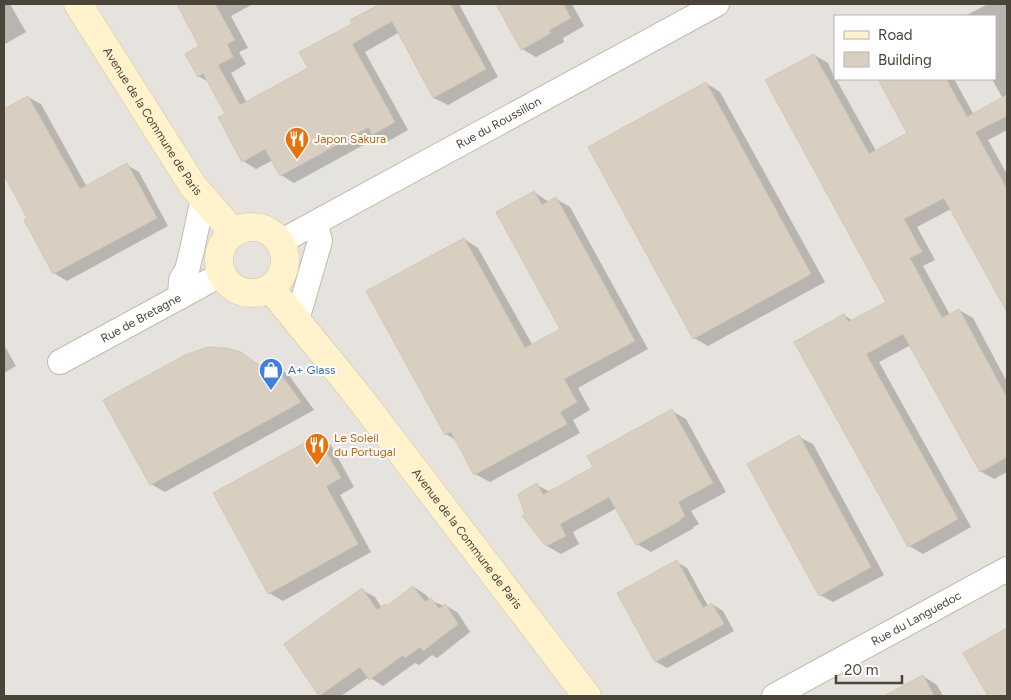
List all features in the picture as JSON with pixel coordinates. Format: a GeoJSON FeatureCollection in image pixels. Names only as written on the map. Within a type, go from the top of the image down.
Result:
{"type":"FeatureCollection","features":[{"type":"Feature","properties":{"kind":"street","name":"Avenue de la Commune de Paris"},"geometry":{"type":"LineString","coordinates":[[78,4],[193,186],[234,232]]}},
{"type":"Feature","properties":{"kind":"street","name":"Rue du Roussillon"},"geometry":{"type":"LineString","coordinates":[[280,242],[717,4]]}},
{"type":"Feature","properties":{"kind":"street"},"geometry":{"type":"LineString","coordinates":[[180,297],[181,280],[187,270],[203,198]]}},
{"type":"Feature","properties":{"kind":"street"},"geometry":{"type":"LineString","coordinates":[[297,320],[320,240],[316,224]]}},
{"type":"Feature","properties":{"kind":"street"},"geometry":{"type":"LineString","coordinates":[[246,228],[259,228],[271,233],[280,242],[285,254],[285,267],[280,279],[270,288],[257,293],[243,292],[230,286],[222,274],[219,263],[220,251],[226,240],[234,232],[246,228]]}},
{"type":"Feature","properties":{"kind":"street","name":"Rue de Bretagne"},"geometry":{"type":"LineString","coordinates":[[60,362],[222,274]]}},
{"type":"Feature","properties":{"kind":"street","name":"Avenue de la Commune de Paris"},"geometry":{"type":"LineString","coordinates":[[270,288],[355,392],[588,696]]}},
{"type":"Feature","properties":{"kind":"street","name":"Rue du Languedoc"},"geometry":{"type":"LineString","coordinates":[[774,696],[1007,569]]}},
{"type":"Feature","properties":{"kind":"shaded area"},"geometry":{"type":"Polygon","coordinates":[[[4,4],[1007,4],[1007,696],[4,696],[4,4]]]}},
{"type":"Feature","properties":{"kind":"shaded area"},"geometry":{"type":"Polygon","coordinates":[[[324,152],[343,186],[296,207],[280,176],[324,152]]]}},
{"type":"Feature","properties":{"kind":"shaded area"},"geometry":{"type":"Polygon","coordinates":[[[199,154],[218,181],[212,186],[193,159],[199,154]]]}},
{"type":"Feature","properties":{"kind":"building"},"geometry":{"type":"Polygon","coordinates":[[[177,4],[215,4],[235,40],[227,44],[233,57],[218,65],[240,105],[308,68],[299,52],[352,24],[350,20],[380,4],[450,4],[486,69],[433,98],[392,21],[352,44],[395,122],[372,135],[369,127],[280,176],[265,149],[242,162],[218,117],[225,114],[203,73],[198,77],[185,54],[199,46],[177,4]]]}},
{"type":"Feature","properties":{"kind":"building"},"geometry":{"type":"Polygon","coordinates":[[[496,4],[563,4],[571,18],[549,30],[551,33],[521,50],[496,4]]]}},
{"type":"Feature","properties":{"kind":"building"},"geometry":{"type":"Polygon","coordinates":[[[814,54],[869,154],[907,133],[879,80],[947,80],[967,117],[1007,95],[1007,116],[975,132],[1007,189],[1007,312],[944,198],[904,219],[922,252],[910,258],[942,318],[959,309],[1007,398],[1007,457],[980,472],[903,334],[866,354],[958,519],[908,547],[794,342],[844,314],[848,322],[886,302],[765,80],[814,54]]]}},
{"type":"Feature","properties":{"kind":"building"},"geometry":{"type":"Polygon","coordinates":[[[706,82],[811,274],[693,339],[588,147],[706,82]]]}},
{"type":"Feature","properties":{"kind":"building"},"geometry":{"type":"Polygon","coordinates":[[[28,96],[80,189],[127,163],[157,218],[53,274],[24,220],[27,218],[4,175],[4,109],[28,96]]]}},
{"type":"Feature","properties":{"kind":"building"},"geometry":{"type":"Polygon","coordinates":[[[534,191],[542,205],[556,197],[635,341],[564,379],[577,402],[560,412],[567,424],[474,475],[451,432],[445,435],[366,291],[464,238],[525,348],[560,329],[496,212],[534,191]]]}},
{"type":"Feature","properties":{"kind":"building"},"geometry":{"type":"Polygon","coordinates":[[[208,347],[226,348],[241,352],[266,370],[274,365],[301,402],[150,485],[103,400],[185,355],[208,347]]]}},
{"type":"Feature","properties":{"kind":"building"},"geometry":{"type":"Polygon","coordinates":[[[672,409],[713,483],[678,502],[685,516],[636,545],[609,497],[560,524],[566,536],[546,546],[522,516],[525,515],[518,494],[537,483],[543,495],[593,467],[587,456],[672,409]]]}},
{"type":"Feature","properties":{"kind":"building"},"geometry":{"type":"Polygon","coordinates":[[[799,435],[871,567],[819,596],[747,464],[799,435]]]}},
{"type":"Feature","properties":{"kind":"building"},"geometry":{"type":"Polygon","coordinates":[[[317,436],[341,478],[326,486],[358,544],[268,594],[213,493],[317,436]]]}},
{"type":"Feature","properties":{"kind":"building"},"geometry":{"type":"Polygon","coordinates":[[[677,560],[703,608],[712,603],[724,624],[655,662],[617,593],[677,560]]]}},
{"type":"Feature","properties":{"kind":"building"},"geometry":{"type":"Polygon","coordinates":[[[413,586],[425,602],[431,598],[439,609],[445,604],[458,624],[423,651],[420,647],[405,658],[403,655],[369,680],[360,667],[319,696],[284,644],[362,588],[377,610],[385,604],[387,606],[413,586]]]}},
{"type":"Feature","properties":{"kind":"building"},"geometry":{"type":"Polygon","coordinates":[[[1007,628],[1007,696],[988,696],[963,653],[1007,628]]]}},
{"type":"Feature","properties":{"kind":"building"},"geometry":{"type":"Polygon","coordinates":[[[923,675],[934,696],[884,696],[923,675]]]}},
{"type":"Feature","properties":{"kind":"place","name":"Japon Sakura"},"geometry":{"type":"Point","coordinates":[297,160]}},
{"type":"Feature","properties":{"kind":"place","name":"A+ Glass"},"geometry":{"type":"Point","coordinates":[271,391]}},
{"type":"Feature","properties":{"kind":"place","name":"Le Soleil du Portugal"},"geometry":{"type":"Point","coordinates":[317,466]}}]}
